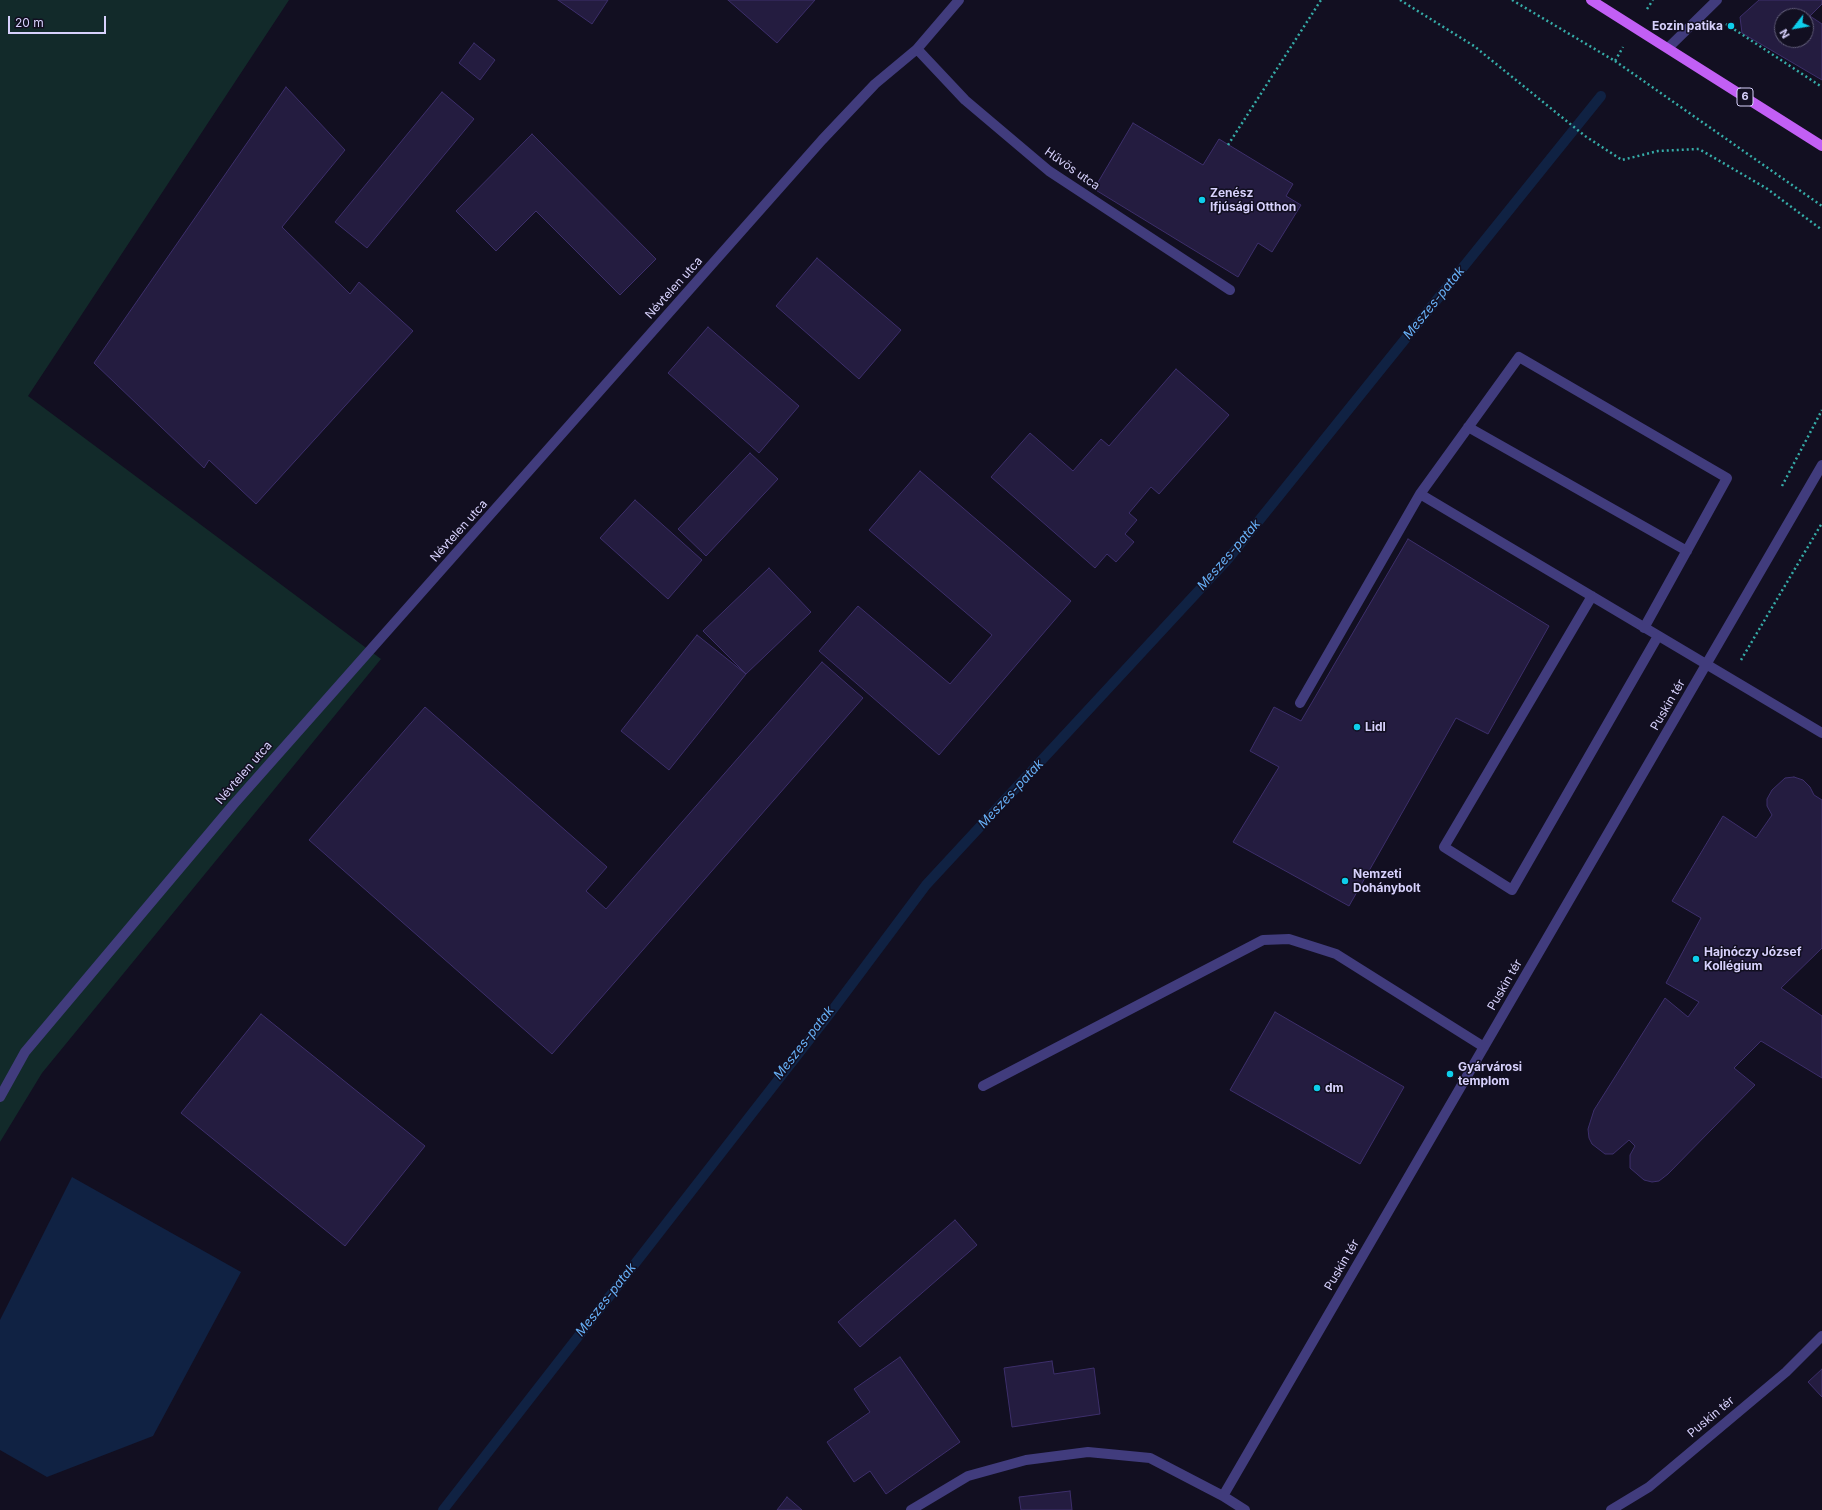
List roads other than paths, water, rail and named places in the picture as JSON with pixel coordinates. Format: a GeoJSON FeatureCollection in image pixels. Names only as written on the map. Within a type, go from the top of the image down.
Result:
{"type":"FeatureCollection","features":[{"type":"Feature","properties":{"kind":"main road","name":"6"},"geometry":{"type":"LineString","coordinates":[[1591,0],[1822,146]]}},
{"type":"Feature","properties":{"kind":"street","name":"Névtelen utca"},"geometry":{"type":"LineString","coordinates":[[0,1097],[25,1052],[233,805],[822,140],[876,84],[916,49],[959,0]]}},
{"type":"Feature","properties":{"kind":"street"},"geometry":{"type":"LineString","coordinates":[[1668,48],[1717,0]]}},
{"type":"Feature","properties":{"kind":"street","name":"Hűvös utca"},"geometry":{"type":"LineString","coordinates":[[916,49],[965,100],[1049,172],[1230,290]]}},
{"type":"Feature","properties":{"kind":"street"},"geometry":{"type":"LineString","coordinates":[[1300,703],[1420,494],[1519,356],[1727,478],[1644,628]]}},
{"type":"Feature","properties":{"kind":"street"},"geometry":{"type":"LineString","coordinates":[[1468,427],[1687,551]]}},
{"type":"Feature","properties":{"kind":"street","name":"Puskin tér"},"geometry":{"type":"LineString","coordinates":[[1223,1496],[1822,465]]}},
{"type":"Feature","properties":{"kind":"street"},"geometry":{"type":"LineString","coordinates":[[1420,494],[1822,733]]}},
{"type":"Feature","properties":{"kind":"street"},"geometry":{"type":"LineString","coordinates":[[1592,596],[1444,848],[1512,890],[1658,636]]}},
{"type":"Feature","properties":{"kind":"street"},"geometry":{"type":"LineString","coordinates":[[984,1086],[1263,940],[1290,939],[1336,954],[1484,1046]]}},
{"type":"Feature","properties":{"kind":"street","name":"Puskin tér"},"geometry":{"type":"LineString","coordinates":[[1611,1510],[1649,1487],[1786,1372],[1822,1336]]}},
{"type":"Feature","properties":{"kind":"street"},"geometry":{"type":"LineString","coordinates":[[911,1510],[968,1476],[1026,1460],[1088,1452],[1150,1458],[1223,1496],[1245,1510]]}},
{"type":"Feature","properties":{"kind":"water"},"geometry":{"type":"Polygon","coordinates":[[[72,1177],[241,1272],[153,1436],[47,1477],[0,1450],[0,1320],[72,1177]]]}},
{"type":"Feature","properties":{"kind":"waterway","name":"Meszes-patak"},"geometry":{"type":"LineString","coordinates":[[443,1510],[831,1012],[926,885],[1228,559],[1601,96]]}},
{"type":"Feature","properties":{"kind":"place","name":"Eozin patika"},"geometry":{"type":"Point","coordinates":[1731,26]}},
{"type":"Feature","properties":{"kind":"place","name":"Zenész Ifjúsági Otthon"},"geometry":{"type":"Point","coordinates":[1202,200]}},
{"type":"Feature","properties":{"kind":"place","name":"Lidl"},"geometry":{"type":"Point","coordinates":[1357,727]}},
{"type":"Feature","properties":{"kind":"place","name":"Nemzeti Dohánybolt"},"geometry":{"type":"Point","coordinates":[1345,881]}},
{"type":"Feature","properties":{"kind":"place","name":"Hajnóczy József Kollégium"},"geometry":{"type":"Point","coordinates":[1696,959]}},
{"type":"Feature","properties":{"kind":"place","name":"Gyárvárosi templom"},"geometry":{"type":"Point","coordinates":[1450,1074]}},
{"type":"Feature","properties":{"kind":"place","name":"dm"},"geometry":{"type":"Point","coordinates":[1317,1088]}}]}
